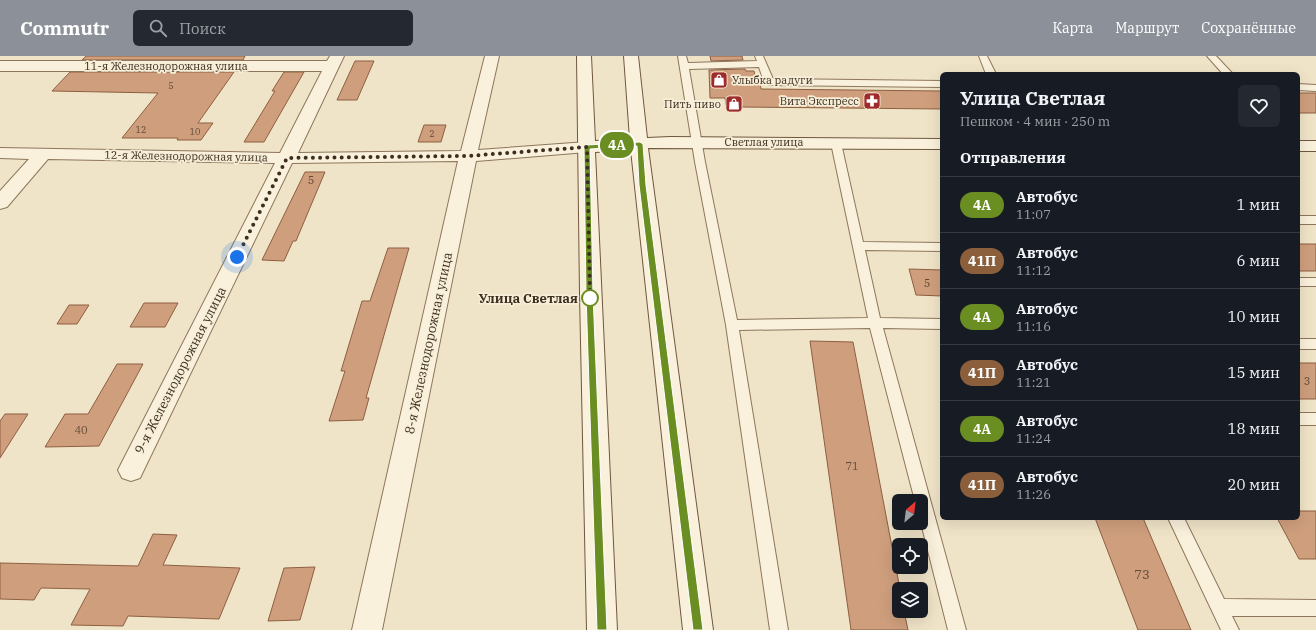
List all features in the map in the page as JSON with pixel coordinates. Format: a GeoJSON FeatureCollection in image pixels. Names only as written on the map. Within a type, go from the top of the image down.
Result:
{"type":"FeatureCollection","features":[{"type":"Feature","properties":{"kind":"street","name":"8-я Железнодорожная улица"},"geometry":{"type":"LineString","coordinates":[[367,630],[467,156],[492,56]]}},
{"type":"Feature","properties":{"kind":"street"},"geometry":{"type":"LineString","coordinates":[[584,56],[590,294],[602,630]]}},
{"type":"Feature","properties":{"kind":"street"},"geometry":{"type":"LineString","coordinates":[[632,56],[644,192],[698,630]]}},
{"type":"Feature","properties":{"kind":"street","name":"11-я Железнодорожная улица"},"geometry":{"type":"LineString","coordinates":[[0,66],[334,61]]}},
{"type":"Feature","properties":{"kind":"street","name":"9-я Железнодорожная улица"},"geometry":{"type":"LineString","coordinates":[[131,470],[334,61]]}},
{"type":"Feature","properties":{"kind":"street","name":"Светлая улица"},"geometry":{"type":"LineString","coordinates":[[587,147],[697,142],[940,144]]}},
{"type":"Feature","properties":{"kind":"street"},"geometry":{"type":"LineString","coordinates":[[1300,146],[1316,146]]}},
{"type":"Feature","properties":{"kind":"street","name":"12-я Железнодорожная улица"},"geometry":{"type":"LineString","coordinates":[[0,153],[287,158],[467,156],[587,147]]}},
{"type":"Feature","properties":{"kind":"street"},"geometry":{"type":"LineString","coordinates":[[0,203],[44,153]]}},
{"type":"Feature","properties":{"kind":"lane"},"geometry":{"type":"LineString","coordinates":[[983,56],[990,72]]}},
{"type":"Feature","properties":{"kind":"lane"},"geometry":{"type":"LineString","coordinates":[[1211,56],[1226,72]]}},
{"type":"Feature","properties":{"kind":"lane"},"geometry":{"type":"LineString","coordinates":[[779,630],[732,325],[683,61],[760,60],[769,82],[940,84]]}},
{"type":"Feature","properties":{"kind":"lane"},"geometry":{"type":"LineString","coordinates":[[1300,88],[1316,88]]}},
{"type":"Feature","properties":{"kind":"lane"},"geometry":{"type":"LineString","coordinates":[[836,143],[875,323],[957,630]]}},
{"type":"Feature","properties":{"kind":"lane"},"geometry":{"type":"LineString","coordinates":[[1300,220],[1316,220]]}},
{"type":"Feature","properties":{"kind":"lane"},"geometry":{"type":"LineString","coordinates":[[858,246],[940,247]]}},
{"type":"Feature","properties":{"kind":"lane"},"geometry":{"type":"LineString","coordinates":[[1300,282],[1316,282]]}},
{"type":"Feature","properties":{"kind":"lane"},"geometry":{"type":"LineString","coordinates":[[732,325],[875,323],[940,324]]}},
{"type":"Feature","properties":{"kind":"lane"},"geometry":{"type":"LineString","coordinates":[[1300,344],[1316,344]]}},
{"type":"Feature","properties":{"kind":"lane"},"geometry":{"type":"LineString","coordinates":[[1300,419],[1316,419]]}},
{"type":"Feature","properties":{"kind":"lane"},"geometry":{"type":"LineString","coordinates":[[1177,520],[1230,630]]}},
{"type":"Feature","properties":{"kind":"lane"},"geometry":{"type":"LineString","coordinates":[[1220,607],[1316,608]]}},
{"type":"Feature","properties":{"kind":"building"},"geometry":{"type":"Polygon","coordinates":[[[86,56],[245,56],[243,60],[82,60],[86,56]]]}},
{"type":"Feature","properties":{"kind":"building"},"geometry":{"type":"Polygon","coordinates":[[[710,56],[742,56],[743,60],[711,61],[710,56]]]}},
{"type":"Feature","properties":{"kind":"building"},"geometry":{"type":"Polygon","coordinates":[[[355,61],[374,61],[357,100],[337,100],[355,61]]]}},
{"type":"Feature","properties":{"kind":"building"},"geometry":{"type":"Polygon","coordinates":[[[745,69],[746,71],[754,71],[755,76],[759,76],[761,89],[940,91],[940,109],[740,107],[726,105],[725,98],[710,98],[709,70],[745,69]]]}},
{"type":"Feature","properties":{"kind":"building"},"geometry":{"type":"Polygon","coordinates":[[[70,72],[234,72],[198,123],[213,123],[201,140],[177,140],[178,138],[122,138],[158,93],[52,91],[70,72]]]}},
{"type":"Feature","properties":{"kind":"building"},"geometry":{"type":"Polygon","coordinates":[[[284,72],[304,72],[264,142],[244,142],[275,91],[272,91],[284,72]]]}},
{"type":"Feature","properties":{"kind":"building"},"geometry":{"type":"Polygon","coordinates":[[[1300,93],[1316,93],[1316,113],[1300,113],[1300,93]]]}},
{"type":"Feature","properties":{"kind":"building"},"geometry":{"type":"Polygon","coordinates":[[[424,125],[446,125],[441,142],[418,142],[424,125]]]}},
{"type":"Feature","properties":{"kind":"building"},"geometry":{"type":"Polygon","coordinates":[[[305,172],[325,172],[296,241],[293,241],[284,261],[262,260],[305,172]]]}},
{"type":"Feature","properties":{"kind":"building"},"geometry":{"type":"Polygon","coordinates":[[[1300,244],[1316,244],[1316,271],[1300,271],[1300,244]]]}},
{"type":"Feature","properties":{"kind":"building"},"geometry":{"type":"Polygon","coordinates":[[[388,248],[409,248],[366,398],[369,398],[363,420],[329,421],[345,371],[341,371],[362,301],[370,301],[388,248]]]}},
{"type":"Feature","properties":{"kind":"building"},"geometry":{"type":"Polygon","coordinates":[[[909,269],[940,270],[940,296],[916,295],[909,269]]]}},
{"type":"Feature","properties":{"kind":"building"},"geometry":{"type":"Polygon","coordinates":[[[144,303],[178,303],[165,327],[130,327],[144,303]]]}},
{"type":"Feature","properties":{"kind":"building"},"geometry":{"type":"Polygon","coordinates":[[[69,305],[89,305],[77,324],[57,324],[69,305]]]}},
{"type":"Feature","properties":{"kind":"building"},"geometry":{"type":"Polygon","coordinates":[[[810,341],[853,342],[892,547],[892,574],[897,574],[899,582],[892,582],[892,618],[905,618],[908,630],[851,630],[810,341]]]}},
{"type":"Feature","properties":{"kind":"building"},"geometry":{"type":"Polygon","coordinates":[[[1300,363],[1316,363],[1316,399],[1300,399],[1300,363]]]}},
{"type":"Feature","properties":{"kind":"building"},"geometry":{"type":"Polygon","coordinates":[[[117,364],[143,364],[99,446],[45,447],[65,414],[88,414],[117,364]]]}},
{"type":"Feature","properties":{"kind":"building"},"geometry":{"type":"Polygon","coordinates":[[[5,414],[28,414],[0,458],[0,421],[5,414]]]}},
{"type":"Feature","properties":{"kind":"building"},"geometry":{"type":"Polygon","coordinates":[[[1300,511],[1316,511],[1316,559],[1299,559],[1278,520],[1300,520],[1300,511]]]}},
{"type":"Feature","properties":{"kind":"building"},"geometry":{"type":"Polygon","coordinates":[[[1096,520],[1144,520],[1191,630],[1138,630],[1096,520]]]}},
{"type":"Feature","properties":{"kind":"building"},"geometry":{"type":"Polygon","coordinates":[[[153,534],[177,535],[163,565],[240,568],[219,619],[128,616],[123,626],[71,625],[90,589],[41,588],[34,600],[0,599],[0,563],[138,566],[153,534]]]}},
{"type":"Feature","properties":{"kind":"building"},"geometry":{"type":"Polygon","coordinates":[[[315,567],[300,620],[268,621],[284,568],[315,567]]]}},
{"type":"Feature","properties":{"kind":"bus line","name":"4А"},"geometry":{"type":"LineString","coordinates":[[602,630],[590,294],[587,147],[640,144],[643,185],[698,630]]}},
{"type":"Feature","properties":{"kind":"place","name":"Улыбка радуги"},"geometry":{"type":"Point","coordinates":[719,80]}},
{"type":"Feature","properties":{"kind":"place","name":"Вита Экспресс"},"geometry":{"type":"Point","coordinates":[872,101]}},
{"type":"Feature","properties":{"kind":"place","name":"Пить пиво"},"geometry":{"type":"Point","coordinates":[734,104]}},
{"type":"Feature","properties":{"kind":"place","name":"Улица Светлая"},"geometry":{"type":"Point","coordinates":[590,298]}},
{"type":"Feature","properties":{"kind":"route"},"geometry":{"type":"LineString","coordinates":[[237,257],[287,158],[467,156],[587,147],[590,298]]}}]}
